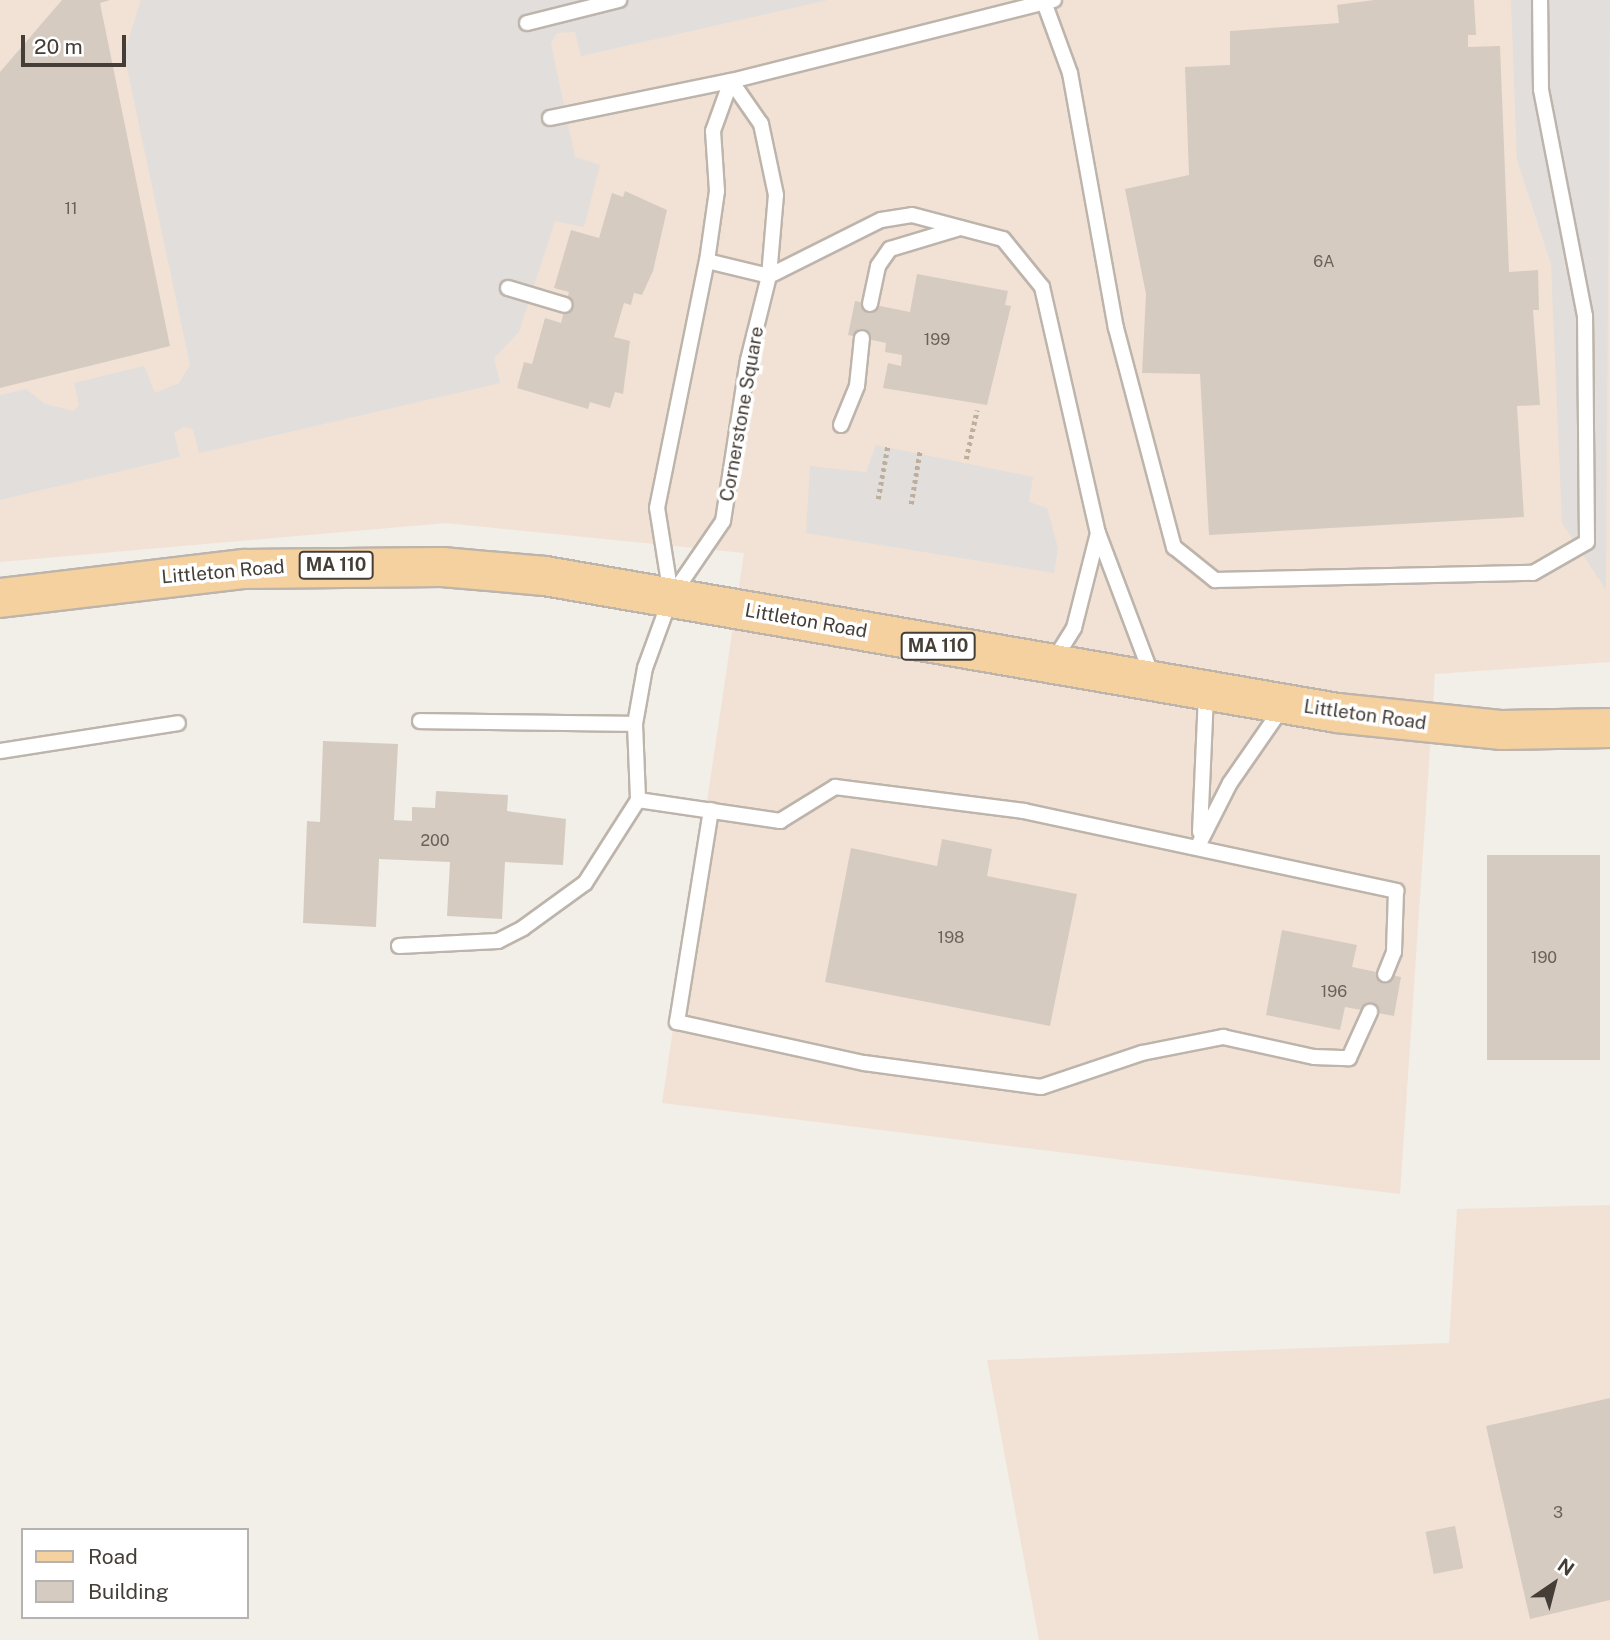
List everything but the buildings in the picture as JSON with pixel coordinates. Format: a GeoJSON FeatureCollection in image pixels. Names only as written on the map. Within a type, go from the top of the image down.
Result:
{"type":"FeatureCollection","features":[{"type":"Feature","properties":{"kind":"main road","name":"Littleton Road"},"geometry":{"type":"LineString","coordinates":[[0,598],[244,569],[344,564],[545,576],[1051,666],[1285,704],[1502,730],[1610,728]]}},
{"type":"Feature","properties":{"kind":"lane"},"geometry":{"type":"LineString","coordinates":[[527,23],[619,0]]}},
{"type":"Feature","properties":{"kind":"lane"},"geometry":{"type":"LineString","coordinates":[[550,118],[731,81],[1049,1],[1070,73],[1116,328],[1174,547],[1214,580],[1533,573],[1587,542],[1585,316],[1541,89],[1540,0]]}},
{"type":"Feature","properties":{"kind":"lane"},"geometry":{"type":"LineString","coordinates":[[399,946],[498,941],[523,928],[585,883],[638,800],[635,724],[645,668],[671,597],[657,508],[707,261],[717,191],[713,131],[731,81]]}},
{"type":"Feature","properties":{"kind":"lane","name":"Cornerstone Square"},"geometry":{"type":"LineString","coordinates":[[671,597],[723,521],[748,360],[769,276],[776,195],[761,124],[731,81]]}},
{"type":"Feature","properties":{"kind":"lane"},"geometry":{"type":"LineString","coordinates":[[707,261],[769,276],[881,220],[912,215],[1003,239],[1042,287],[1098,533],[1154,682]]}},
{"type":"Feature","properties":{"kind":"lane"},"geometry":{"type":"LineString","coordinates":[[870,304],[878,266],[890,249],[964,227]]}},
{"type":"Feature","properties":{"kind":"lane"},"geometry":{"type":"LineString","coordinates":[[508,288],[565,305]]}},
{"type":"Feature","properties":{"kind":"lane"},"geometry":{"type":"LineString","coordinates":[[841,425],[857,386],[862,338]]}},
{"type":"Feature","properties":{"kind":"lane"},"geometry":{"type":"LineString","coordinates":[[1051,666],[1074,628],[1098,533]]}},
{"type":"Feature","properties":{"kind":"lane"},"geometry":{"type":"LineString","coordinates":[[1199,844],[1206,692]]}},
{"type":"Feature","properties":{"kind":"lane"},"geometry":{"type":"LineString","coordinates":[[1199,844],[1230,783],[1285,704]]}},
{"type":"Feature","properties":{"kind":"lane"},"geometry":{"type":"LineString","coordinates":[[420,721],[635,724]]}},
{"type":"Feature","properties":{"kind":"lane"},"geometry":{"type":"LineString","coordinates":[[0,751],[178,723]]}},
{"type":"Feature","properties":{"kind":"lane"},"geometry":{"type":"LineString","coordinates":[[638,800],[780,821],[835,787],[1024,811],[1199,844],[1395,891],[1394,952],[1385,974]]}},
{"type":"Feature","properties":{"kind":"lane"},"geometry":{"type":"LineString","coordinates":[[711,810],[677,1022],[864,1063],[1041,1087],[1142,1053],[1223,1037],[1314,1057],[1349,1058],[1370,1012]]}},
{"type":"Feature","properties":{"kind":"path"},"geometry":{"type":"LineString","coordinates":[[966,459],[977,410]]}},
{"type":"Feature","properties":{"kind":"path"},"geometry":{"type":"LineString","coordinates":[[878,499],[888,444]]}},
{"type":"Feature","properties":{"kind":"path"},"geometry":{"type":"LineString","coordinates":[[911,504],[920,450]]}},
{"type":"Feature","properties":{"kind":"shaded area"},"geometry":{"type":"Polygon","coordinates":[[[0,0],[1610,0],[1610,662],[1435,674],[1400,1194],[662,1103],[744,553],[446,523],[0,562],[0,0]]]}},
{"type":"Feature","properties":{"kind":"shaded area"},"geometry":{"type":"Polygon","coordinates":[[[141,0],[828,0],[581,56],[575,32],[557,33],[551,44],[575,157],[600,165],[584,227],[555,221],[519,332],[494,358],[500,383],[199,453],[193,429],[183,427],[174,433],[180,457],[0,500],[0,395],[26,389],[45,404],[74,411],[79,405],[74,383],[144,366],[155,393],[179,383],[190,365],[124,54],[141,0]]]}},
{"type":"Feature","properties":{"kind":"shaded area"},"geometry":{"type":"Polygon","coordinates":[[[1511,0],[1610,0],[1606,590],[1562,523],[1551,264],[1517,160],[1511,0]]]}},
{"type":"Feature","properties":{"kind":"shaded area"},"geometry":{"type":"Polygon","coordinates":[[[876,445],[1033,477],[1029,502],[1047,508],[1058,548],[1054,573],[806,533],[810,466],[866,472],[876,445]]]}},
{"type":"Feature","properties":{"kind":"shaded area"},"geometry":{"type":"Polygon","coordinates":[[[1610,1205],[1610,1640],[1039,1640],[987,1360],[1449,1343],[1457,1209],[1610,1205]]]}}]}
